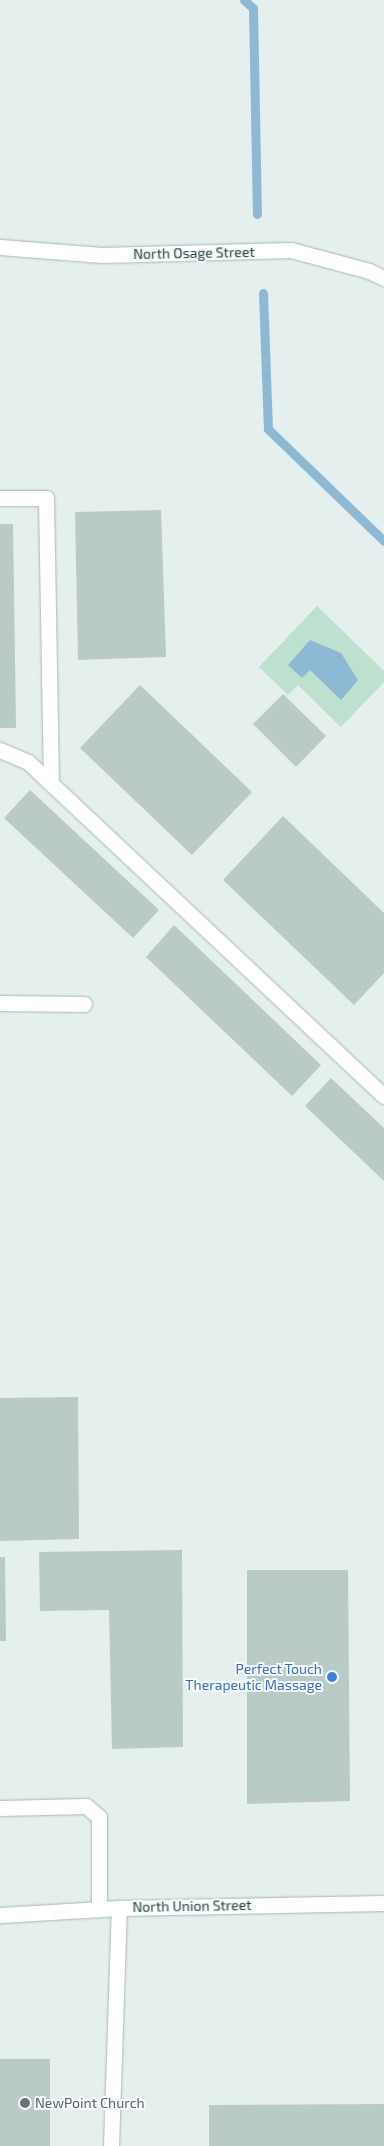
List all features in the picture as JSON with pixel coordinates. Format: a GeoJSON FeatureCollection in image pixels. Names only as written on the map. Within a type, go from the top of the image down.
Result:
{"type":"FeatureCollection","features":[{"type":"Feature","properties":{"kind":"street","name":"North Osage Street"},"geometry":{"type":"LineString","coordinates":[[0,247],[102,255],[291,250],[368,271],[384,278]]}},
{"type":"Feature","properties":{"kind":"street"},"geometry":{"type":"LineString","coordinates":[[0,498],[46,498],[51,783]]}},
{"type":"Feature","properties":{"kind":"street"},"geometry":{"type":"LineString","coordinates":[[0,750],[28,762],[384,1096]]}},
{"type":"Feature","properties":{"kind":"street"},"geometry":{"type":"LineString","coordinates":[[0,1003],[84,1004]]}},
{"type":"Feature","properties":{"kind":"street"},"geometry":{"type":"LineString","coordinates":[[0,1808],[86,1806],[99,1817],[99,1909]]}},
{"type":"Feature","properties":{"kind":"street","name":"North Union Street"},"geometry":{"type":"LineString","coordinates":[[0,1915],[119,1908],[384,1902]]}},
{"type":"Feature","properties":{"kind":"street"},"geometry":{"type":"LineString","coordinates":[[111,2146],[119,1908]]}},
{"type":"Feature","properties":{"kind":"green space"},"geometry":{"type":"Polygon","coordinates":[[[317,606],[384,671],[384,682],[341,727],[298,685],[288,695],[259,667],[317,606]]]}},
{"type":"Feature","properties":{"kind":"water"},"geometry":{"type":"Polygon","coordinates":[[[310,640],[341,653],[358,680],[341,700],[310,670],[302,678],[288,665],[310,640]]]}},
{"type":"Feature","properties":{"kind":"building"},"geometry":{"type":"Polygon","coordinates":[[[161,510],[166,657],[78,660],[75,512],[161,510]]]}},
{"type":"Feature","properties":{"kind":"building"},"geometry":{"type":"Polygon","coordinates":[[[0,524],[13,524],[16,728],[0,728],[0,524]]]}},
{"type":"Feature","properties":{"kind":"building"},"geometry":{"type":"Polygon","coordinates":[[[140,685],[252,792],[192,855],[80,748],[140,685]]]}},
{"type":"Feature","properties":{"kind":"building"},"geometry":{"type":"Polygon","coordinates":[[[283,694],[326,736],[296,767],[253,724],[283,694]]]}},
{"type":"Feature","properties":{"kind":"building"},"geometry":{"type":"Polygon","coordinates":[[[30,790],[159,910],[133,938],[4,818],[30,790]]]}},
{"type":"Feature","properties":{"kind":"building"},"geometry":{"type":"Polygon","coordinates":[[[283,816],[384,913],[384,973],[354,1005],[223,880],[283,816]]]}},
{"type":"Feature","properties":{"kind":"building"},"geometry":{"type":"Polygon","coordinates":[[[174,925],[321,1065],[292,1096],[146,957],[174,925]]]}},
{"type":"Feature","properties":{"kind":"building"},"geometry":{"type":"Polygon","coordinates":[[[331,1078],[384,1128],[384,1181],[305,1106],[331,1078]]]}},
{"type":"Feature","properties":{"kind":"building"},"geometry":{"type":"Polygon","coordinates":[[[78,1397],[79,1539],[0,1541],[0,1398],[78,1397]]]}},
{"type":"Feature","properties":{"kind":"building"},"geometry":{"type":"Polygon","coordinates":[[[182,1550],[183,1747],[112,1749],[109,1610],[40,1611],[39,1552],[182,1550]]]}},
{"type":"Feature","properties":{"kind":"building"},"geometry":{"type":"Polygon","coordinates":[[[0,1557],[5,1557],[6,1641],[0,1641],[0,1557]]]}},
{"type":"Feature","properties":{"kind":"building"},"geometry":{"type":"Polygon","coordinates":[[[247,1570],[348,1570],[350,1801],[247,1804],[247,1570]]]}},
{"type":"Feature","properties":{"kind":"building","name":"NewPoint Church"},"geometry":{"type":"Polygon","coordinates":[[[0,2059],[50,2059],[50,2146],[0,2146],[0,2059]]]}},
{"type":"Feature","properties":{"kind":"building"},"geometry":{"type":"Polygon","coordinates":[[[384,2104],[384,2146],[209,2146],[209,2105],[384,2104]]]}},
{"type":"Feature","properties":{"kind":"waterway"},"geometry":{"type":"LineString","coordinates":[[244,0],[253,8],[257,214]]}},
{"type":"Feature","properties":{"kind":"waterway"},"geometry":{"type":"LineString","coordinates":[[263,293],[268,429],[384,541]]}},
{"type":"Feature","properties":{"kind":"place","name":"Perfect Touch Therapeutic Massage"},"geometry":{"type":"Point","coordinates":[332,1677]}},
{"type":"Feature","properties":{"kind":"place","name":"NewPoint Church"},"geometry":{"type":"Point","coordinates":[25,2103]}}]}
